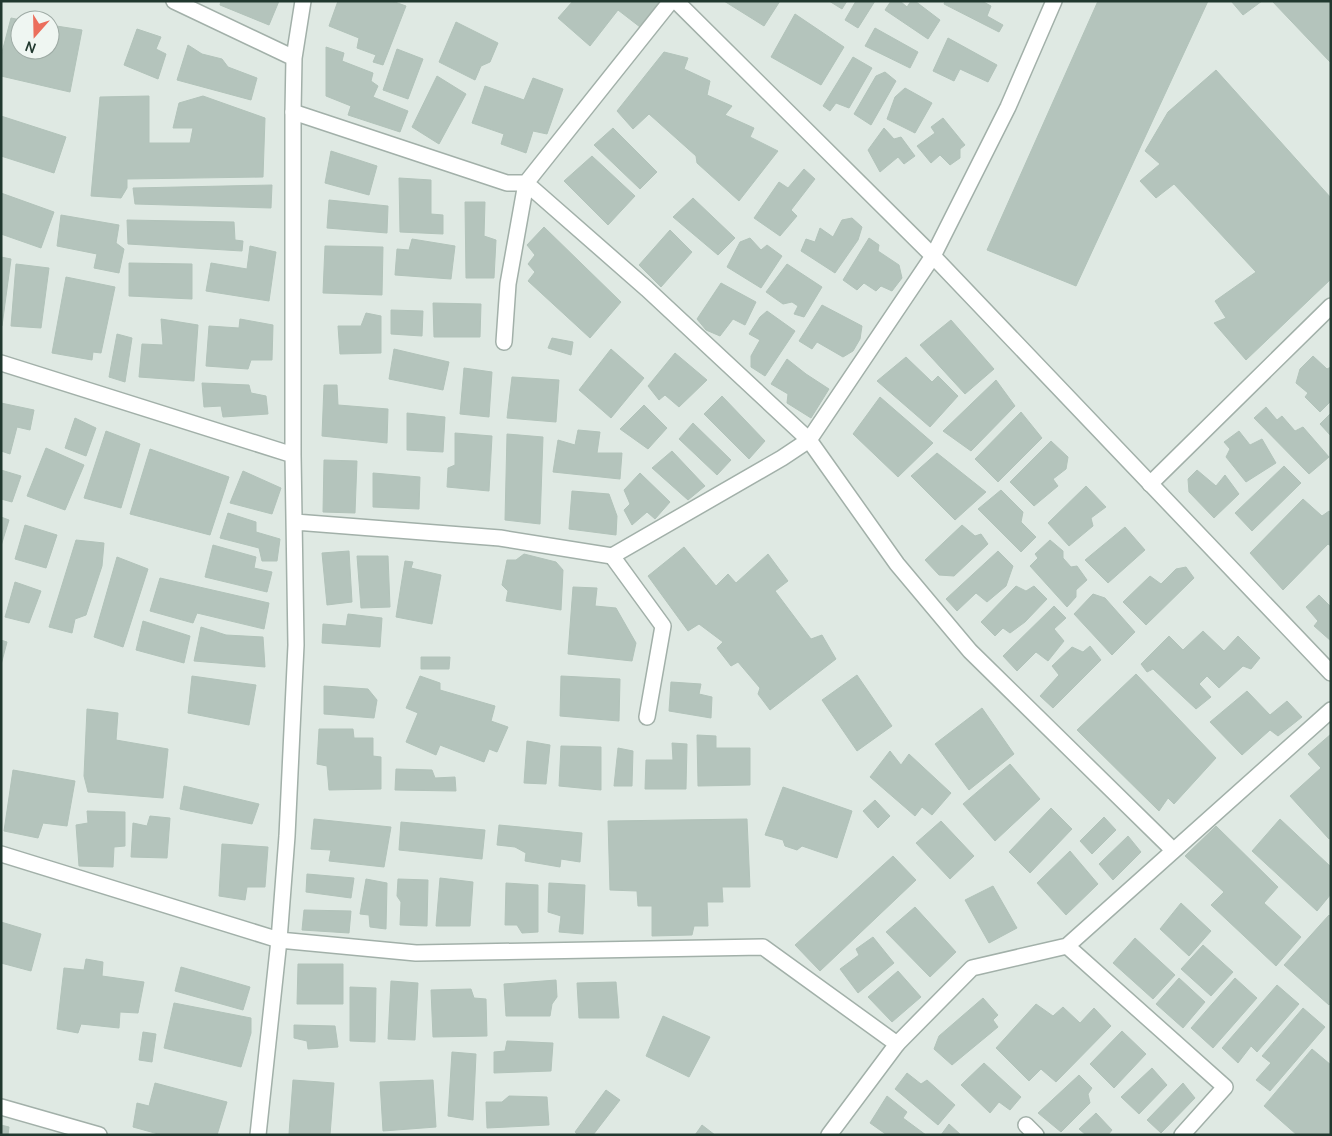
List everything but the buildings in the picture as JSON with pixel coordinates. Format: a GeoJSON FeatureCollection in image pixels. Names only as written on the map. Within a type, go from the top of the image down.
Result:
{"type":"FeatureCollection","features":[{"type":"Feature","properties":{"kind":"street"},"geometry":{"type":"LineString","coordinates":[[174,1],[294,58]]}},
{"type":"Feature","properties":{"kind":"street"},"geometry":{"type":"LineString","coordinates":[[258,1135],[279,940],[287,836],[296,645],[293,112],[294,58],[303,1]]}},
{"type":"Feature","properties":{"kind":"street"},"geometry":{"type":"LineString","coordinates":[[504,342],[508,284],[526,183],[671,1]]}},
{"type":"Feature","properties":{"kind":"street"},"geometry":{"type":"LineString","coordinates":[[676,1],[934,256],[1331,673]]}},
{"type":"Feature","properties":{"kind":"street"},"geometry":{"type":"LineString","coordinates":[[295,522],[500,538],[612,556],[782,458],[809,440],[934,256],[1008,107],[1054,1]]}},
{"type":"Feature","properties":{"kind":"street"},"geometry":{"type":"LineString","coordinates":[[293,112],[506,183],[526,183],[647,289],[809,440],[897,564],[970,651],[1173,850]]}},
{"type":"Feature","properties":{"kind":"street"},"geometry":{"type":"LineString","coordinates":[[1150,484],[1331,306]]}},
{"type":"Feature","properties":{"kind":"street"},"geometry":{"type":"LineString","coordinates":[[1,363],[294,455]]}},
{"type":"Feature","properties":{"kind":"street"},"geometry":{"type":"LineString","coordinates":[[612,556],[663,626],[647,717]]}},
{"type":"Feature","properties":{"kind":"street"},"geometry":{"type":"LineString","coordinates":[[829,1135],[897,1044],[972,968],[1067,946],[1331,710]]}},
{"type":"Feature","properties":{"kind":"street"},"geometry":{"type":"LineString","coordinates":[[1,854],[279,940],[416,953],[763,947],[897,1044]]}},
{"type":"Feature","properties":{"kind":"street"},"geometry":{"type":"LineString","coordinates":[[1067,946],[1225,1086],[1182,1135]]}},
{"type":"Feature","properties":{"kind":"street"},"geometry":{"type":"LineString","coordinates":[[1,1107],[99,1135]]}}]}
